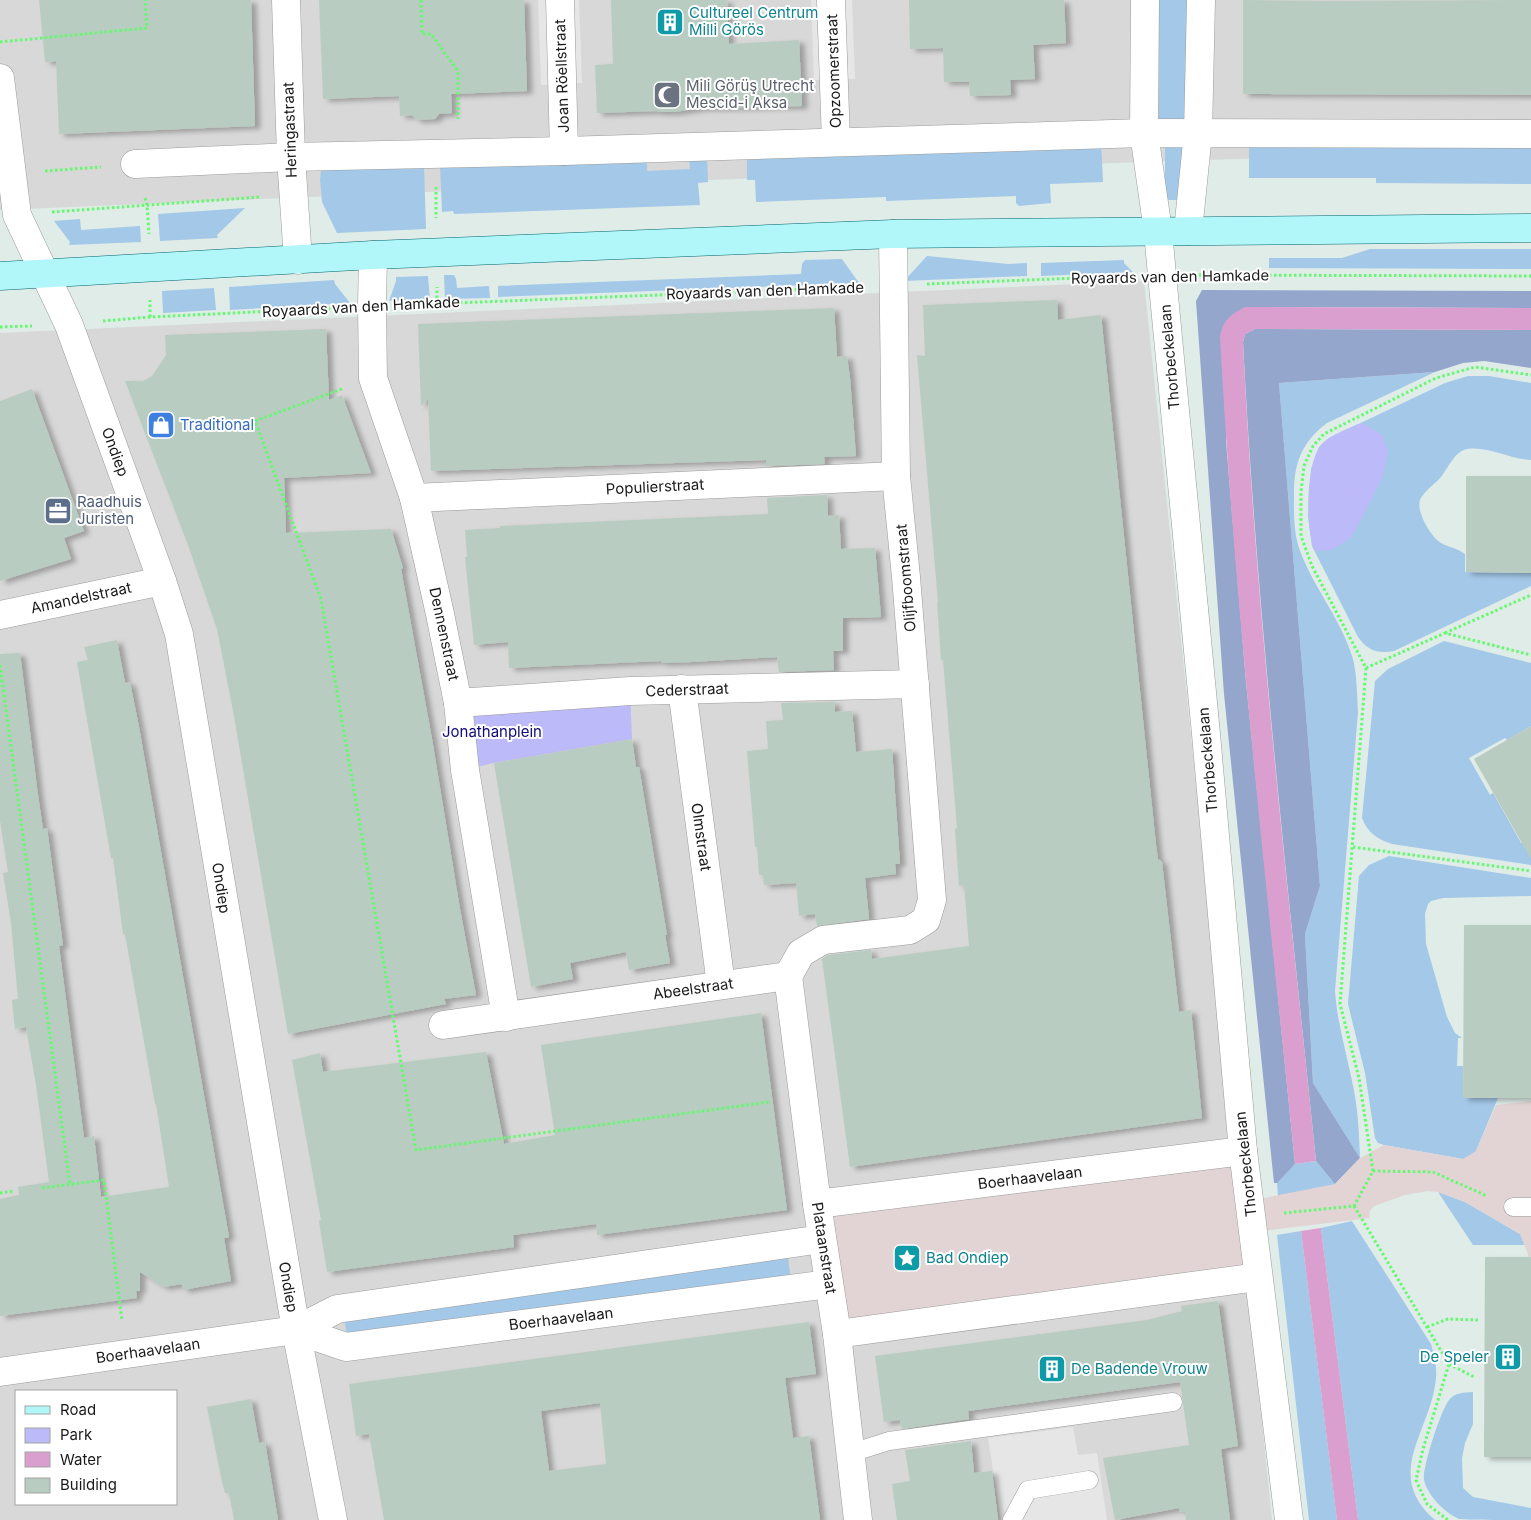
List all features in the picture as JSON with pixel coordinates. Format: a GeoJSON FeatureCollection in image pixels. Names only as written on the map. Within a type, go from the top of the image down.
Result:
{"type":"FeatureCollection","features":[{"type":"Feature","properties":{"kind":"street","name":"Heringastraat"},"geometry":{"type":"LineString","coordinates":[[286,0],[291,157],[298,260]]}},
{"type":"Feature","properties":{"kind":"street","name":"Joan Röellstraat"},"geometry":{"type":"LineString","coordinates":[[560,0],[564,151]]}},
{"type":"Feature","properties":{"kind":"street","name":"Opzoomerstraat"},"geometry":{"type":"LineString","coordinates":[[831,0],[836,142]]}},
{"type":"Feature","properties":{"kind":"street","name":"Thorbeckelaan"},"geometry":{"type":"LineString","coordinates":[[1145,0],[1144,133],[1158,231],[1206,734],[1243,1151],[1289,1520]]}},
{"type":"Feature","properties":{"kind":"street"},"geometry":{"type":"LineString","coordinates":[[1188,231],[1198,133],[1201,0]]}},
{"type":"Feature","properties":{"kind":"street","name":"Ondiep"},"geometry":{"type":"LineString","coordinates":[[0,78],[16,215],[69,324],[162,581],[179,634],[296,1330],[333,1520]]}},
{"type":"Feature","properties":{"kind":"street"},"geometry":{"type":"LineString","coordinates":[[135,164],[291,157],[459,154],[1144,133],[1531,134]]}},
{"type":"Feature","properties":{"kind":"street"},"geometry":{"type":"LineString","coordinates":[[0,276],[151,266],[893,234],[1531,228]]}},
{"type":"Feature","properties":{"kind":"street","name":"Olijfboomstraat"},"geometry":{"type":"LineString","coordinates":[[788,976],[801,953],[823,940],[910,930],[926,920],[932,900],[896,476],[893,234]]}},
{"type":"Feature","properties":{"kind":"street","name":"Dennenstraat"},"geometry":{"type":"LineString","coordinates":[[373,256],[373,378],[414,498],[440,614],[458,703],[465,770],[506,1017]]}},
{"type":"Feature","properties":{"kind":"street","name":"Populierstraat"},"geometry":{"type":"LineString","coordinates":[[414,498],[896,476]]}},
{"type":"Feature","properties":{"kind":"street","name":"Amandelstraat"},"geometry":{"type":"LineString","coordinates":[[0,615],[162,581]]}},
{"type":"Feature","properties":{"kind":"street","name":"Cederstraat"},"geometry":{"type":"LineString","coordinates":[[458,703],[682,689],[915,684]]}},
{"type":"Feature","properties":{"kind":"street","name":"Olmstraat"},"geometry":{"type":"LineString","coordinates":[[682,689],[721,985]]}},
{"type":"Feature","properties":{"kind":"street","name":"Plataanstraat"},"geometry":{"type":"LineString","coordinates":[[788,976],[817,1204],[837,1334],[858,1520]]}},
{"type":"Feature","properties":{"kind":"street","name":"Abeelstraat"},"geometry":{"type":"LineString","coordinates":[[443,1025],[788,976]]}},
{"type":"Feature","properties":{"kind":"street","name":"Boerhaavelaan"},"geometry":{"type":"LineString","coordinates":[[817,1204],[1243,1151]]}},
{"type":"Feature","properties":{"kind":"street","name":"Boerhaavelaan"},"geometry":{"type":"LineString","coordinates":[[0,1372],[296,1330],[337,1309],[822,1239]]}},
{"type":"Feature","properties":{"kind":"street"},"geometry":{"type":"LineString","coordinates":[[837,1334],[1258,1277]]}},
{"type":"Feature","properties":{"kind":"street","name":"Boerhaavelaan"},"geometry":{"type":"LineString","coordinates":[[296,1330],[346,1347],[829,1284]]}},
{"type":"Feature","properties":{"kind":"lane"},"geometry":{"type":"LineString","coordinates":[[1513,1207],[1531,1207]]}},
{"type":"Feature","properties":{"kind":"lane"},"geometry":{"type":"LineString","coordinates":[[851,1453],[889,1441],[1173,1402]]}},
{"type":"Feature","properties":{"kind":"lane"},"geometry":{"type":"LineString","coordinates":[[1012,1520],[1028,1490],[1089,1480]]}},
{"type":"Feature","properties":{"kind":"path"},"geometry":{"type":"LineString","coordinates":[[0,42],[147,28],[145,0]]}},
{"type":"Feature","properties":{"kind":"path"},"geometry":{"type":"LineString","coordinates":[[420,0],[422,34],[431,34],[458,72],[459,154]]}},
{"type":"Feature","properties":{"kind":"path"},"geometry":{"type":"LineString","coordinates":[[11,173],[135,164],[147,205],[151,266],[150,317]]}},
{"type":"Feature","properties":{"kind":"path"},"geometry":{"type":"LineString","coordinates":[[16,215],[293,195]]}},
{"type":"Feature","properties":{"kind":"path","name":"Royaards van den Hamkade"},"geometry":{"type":"LineString","coordinates":[[0,328],[150,317],[372,306],[1162,275],[1531,276]]}},
{"type":"Feature","properties":{"kind":"path"},"geometry":{"type":"LineString","coordinates":[[1354,1206],[1373,1171],[1359,1078],[1340,1004],[1366,668],[1312,566],[1301,536],[1301,492],[1304,466],[1313,446],[1324,434],[1436,378],[1475,367],[1531,375]]}},
{"type":"Feature","properties":{"kind":"path"},"geometry":{"type":"LineString","coordinates":[[373,378],[255,421],[321,600],[416,1150],[803,1097]]}},
{"type":"Feature","properties":{"kind":"path"},"geometry":{"type":"LineString","coordinates":[[1366,668],[1531,596]]}},
{"type":"Feature","properties":{"kind":"path"},"geometry":{"type":"LineString","coordinates":[[1445,632],[1531,655]]}},
{"type":"Feature","properties":{"kind":"path"},"geometry":{"type":"LineString","coordinates":[[0,665],[70,1185]]}},
{"type":"Feature","properties":{"kind":"path"},"geometry":{"type":"LineString","coordinates":[[1353,847],[1531,871]]}},
{"type":"Feature","properties":{"kind":"path"},"geometry":{"type":"LineString","coordinates":[[1373,1171],[1433,1172],[1513,1207]]}},
{"type":"Feature","properties":{"kind":"path"},"geometry":{"type":"LineString","coordinates":[[42,1188],[104,1180],[126,1354]]}},
{"type":"Feature","properties":{"kind":"path"},"geometry":{"type":"LineString","coordinates":[[0,1193],[15,1191]]}},
{"type":"Feature","properties":{"kind":"path"},"geometry":{"type":"LineString","coordinates":[[1251,1216],[1354,1206]]}},
{"type":"Feature","properties":{"kind":"path"},"geometry":{"type":"LineString","coordinates":[[1354,1206],[1449,1364],[1474,1377]]}},
{"type":"Feature","properties":{"kind":"path"},"geometry":{"type":"LineString","coordinates":[[1427,1327],[1448,1319],[1478,1320]]}},
{"type":"Feature","properties":{"kind":"path"},"geometry":{"type":"LineString","coordinates":[[1448,1520],[1427,1504],[1416,1480],[1423,1449],[1449,1364]]}},
{"type":"Feature","properties":{"kind":"shaded area"},"geometry":{"type":"Polygon","coordinates":[[[0,0],[1531,0],[1531,152],[1163,161],[0,210],[0,0]]]}},
{"type":"Feature","properties":{"kind":"shaded area"},"geometry":{"type":"Polygon","coordinates":[[[538,0],[548,0],[550,85],[541,85],[538,0]]]}},
{"type":"Feature","properties":{"kind":"shaded area"},"geometry":{"type":"Polygon","coordinates":[[[569,0],[579,0],[582,83],[574,83],[569,0]]]}},
{"type":"Feature","properties":{"kind":"shaded area"},"geometry":{"type":"Polygon","coordinates":[[[811,0],[821,0],[823,80],[814,80],[811,0]]]}},
{"type":"Feature","properties":{"kind":"shaded area"},"geometry":{"type":"Polygon","coordinates":[[[842,0],[852,0],[855,79],[847,79],[842,0]]]}},
{"type":"Feature","properties":{"kind":"shaded area"},"geometry":{"type":"Polygon","coordinates":[[[1145,0],[1201,0],[1198,133],[1144,133],[1145,0]]]}},
{"type":"Feature","properties":{"kind":"shaded area"},"geometry":{"type":"Polygon","coordinates":[[[1249,139],[1531,140],[1531,184],[1376,183],[1376,178],[1249,178],[1249,139]]]}},
{"type":"Feature","properties":{"kind":"shaded area"},"geometry":{"type":"Polygon","coordinates":[[[1101,140],[1103,182],[1050,184],[1051,203],[1019,206],[1016,203],[1016,196],[886,201],[886,197],[756,202],[755,180],[747,180],[747,152],[1101,140]]]}},
{"type":"Feature","properties":{"kind":"shaded area"},"geometry":{"type":"Polygon","coordinates":[[[1165,140],[1187,140],[1187,200],[1165,200],[1165,140]]]}},
{"type":"Feature","properties":{"kind":"shaded area"},"geometry":{"type":"Polygon","coordinates":[[[689,154],[707,154],[708,182],[698,183],[700,205],[454,214],[453,211],[442,212],[440,164],[647,156],[647,171],[690,169],[689,154]]]}},
{"type":"Feature","properties":{"kind":"shaded area"},"geometry":{"type":"Polygon","coordinates":[[[424,164],[426,229],[337,233],[322,202],[320,179],[323,168],[424,164]]]}},
{"type":"Feature","properties":{"kind":"shaded area"},"geometry":{"type":"Polygon","coordinates":[[[245,208],[217,235],[218,238],[160,241],[158,214],[245,208]]]}},
{"type":"Feature","properties":{"kind":"shaded area"},"geometry":{"type":"Polygon","coordinates":[[[80,219],[81,230],[140,226],[141,242],[69,245],[70,242],[54,221],[80,219]]]}},
{"type":"Feature","properties":{"kind":"shaded area"},"geometry":{"type":"Polygon","coordinates":[[[1370,249],[1531,249],[1531,269],[1269,268],[1269,258],[1342,258],[1370,249]]]}},
{"type":"Feature","properties":{"kind":"shaded area"},"geometry":{"type":"Polygon","coordinates":[[[927,256],[1008,264],[1027,263],[1027,276],[904,281],[927,256]]]}},
{"type":"Feature","properties":{"kind":"shaded area"},"geometry":{"type":"Polygon","coordinates":[[[842,259],[859,283],[498,297],[498,286],[801,274],[802,264],[805,260],[842,259]]]}},
{"type":"Feature","properties":{"kind":"shaded area"},"geometry":{"type":"Polygon","coordinates":[[[1124,260],[1124,263],[1133,272],[1041,276],[1041,263],[1124,260]]]}},
{"type":"Feature","properties":{"kind":"shaded area"},"geometry":{"type":"Polygon","coordinates":[[[444,275],[454,275],[457,288],[489,286],[490,298],[445,299],[444,275]]]}},
{"type":"Feature","properties":{"kind":"shaded area"},"geometry":{"type":"Polygon","coordinates":[[[428,276],[430,300],[389,301],[396,277],[428,276]]]}},
{"type":"Feature","properties":{"kind":"shaded area"},"geometry":{"type":"Polygon","coordinates":[[[334,280],[350,303],[230,310],[229,287],[334,280]]]}},
{"type":"Feature","properties":{"kind":"shaded area"},"geometry":{"type":"Polygon","coordinates":[[[1144,281],[1272,1520],[0,1520],[0,333],[1144,281]]]}},
{"type":"Feature","properties":{"kind":"shaded area"},"geometry":{"type":"Polygon","coordinates":[[[214,288],[216,310],[163,313],[162,291],[214,288]]]}},
{"type":"Feature","properties":{"kind":"shaded area"},"geometry":{"type":"Polygon","coordinates":[[[1202,290],[1531,291],[1531,308],[1245,307],[1226,441],[1246,682],[1295,1164],[1277,1183],[1274,1183],[1224,694],[1196,301],[1202,290]]]}},
{"type":"Feature","properties":{"kind":"shaded area"},"geometry":{"type":"Polygon","coordinates":[[[1255,329],[1531,330],[1531,368],[1484,361],[1463,363],[1435,372],[1279,383],[1320,886],[1305,934],[1313,1083],[1360,1158],[1335,1184],[1316,1161],[1274,752],[1256,547],[1243,342],[1245,334],[1255,329]]]}},
{"type":"Feature","properties":{"kind":"shaded area"},"geometry":{"type":"Polygon","coordinates":[[[1435,372],[1327,423],[1312,436],[1302,451],[1296,468],[1294,488],[1294,517],[1298,545],[1310,574],[1334,615],[1348,644],[1356,678],[1358,712],[1335,991],[1340,1025],[1356,1100],[1360,1158],[1313,1083],[1305,934],[1320,886],[1279,383],[1435,372]]]}},
{"type":"Feature","properties":{"kind":"shaded area"},"geometry":{"type":"Polygon","coordinates":[[[1468,376],[1489,376],[1531,383],[1531,460],[1483,449],[1463,450],[1455,456],[1441,477],[1420,500],[1419,505],[1422,517],[1437,540],[1465,554],[1465,572],[1531,573],[1531,586],[1394,651],[1378,652],[1366,646],[1358,637],[1312,546],[1308,516],[1311,469],[1319,447],[1329,438],[1445,383],[1468,376]]]}},
{"type":"Feature","properties":{"kind":"shaded area"},"geometry":{"type":"Polygon","coordinates":[[[1444,641],[1531,663],[1531,726],[1469,758],[1490,795],[1493,793],[1521,843],[1531,838],[1531,865],[1392,844],[1374,835],[1367,828],[1362,818],[1375,681],[1388,669],[1444,641]]]}},
{"type":"Feature","properties":{"kind":"shaded area"},"geometry":{"type":"Polygon","coordinates":[[[1389,856],[1531,878],[1531,896],[1443,898],[1431,901],[1425,914],[1426,944],[1447,1017],[1455,1033],[1462,1038],[1458,1038],[1457,1066],[1463,1066],[1463,1098],[1498,1098],[1476,1151],[1473,1155],[1463,1159],[1384,1145],[1378,1143],[1375,1138],[1365,1073],[1348,1004],[1359,876],[1369,865],[1389,856]]]}},
{"type":"Feature","properties":{"kind":"shaded area"},"geometry":{"type":"Polygon","coordinates":[[[1531,1101],[1531,1257],[1529,1257],[1520,1234],[1465,1202],[1438,1192],[1428,1191],[1405,1195],[1374,1206],[1370,1211],[1369,1218],[1254,1232],[1258,1277],[837,1334],[817,1204],[1243,1151],[1249,1201],[1335,1184],[1360,1158],[1384,1145],[1463,1159],[1476,1151],[1496,1105],[1531,1101]]]}},
{"type":"Feature","properties":{"kind":"shaded area"},"geometry":{"type":"Polygon","coordinates":[[[1316,1161],[1337,1186],[1278,1197],[1277,1182],[1295,1164],[1316,1161]]]}},
{"type":"Feature","properties":{"kind":"shaded area"},"geometry":{"type":"Polygon","coordinates":[[[1438,1192],[1465,1202],[1520,1234],[1525,1245],[1473,1245],[1438,1192]]]}},
{"type":"Feature","properties":{"kind":"shaded area"},"geometry":{"type":"Polygon","coordinates":[[[1352,1221],[1431,1344],[1436,1365],[1436,1378],[1432,1398],[1414,1452],[1411,1469],[1412,1486],[1420,1503],[1435,1520],[1358,1520],[1321,1228],[1352,1221]]]}},
{"type":"Feature","properties":{"kind":"shaded area"},"geometry":{"type":"Polygon","coordinates":[[[1301,1231],[1337,1520],[1309,1520],[1277,1235],[1301,1231]]]}},
{"type":"Feature","properties":{"kind":"shaded area"},"geometry":{"type":"Polygon","coordinates":[[[788,1258],[791,1280],[347,1339],[344,1314],[788,1258]]]}},
{"type":"Feature","properties":{"kind":"shaded area"},"geometry":{"type":"Polygon","coordinates":[[[1473,1392],[1473,1424],[1465,1443],[1462,1458],[1463,1488],[1473,1497],[1531,1508],[1531,1520],[1459,1519],[1437,1503],[1426,1486],[1424,1474],[1426,1464],[1441,1415],[1449,1400],[1454,1396],[1460,1393],[1473,1392]]]}},
{"type":"Feature","properties":{"kind":"shaded area"},"geometry":{"type":"Polygon","coordinates":[[[1073,1427],[1078,1455],[1097,1453],[1107,1520],[1001,1520],[988,1438],[1073,1427]]]}},
{"type":"Feature","properties":{"kind":"green space"},"geometry":{"type":"Polygon","coordinates":[[[1358,424],[1364,424],[1382,435],[1388,452],[1382,479],[1351,538],[1332,550],[1315,551],[1308,515],[1308,499],[1311,470],[1315,457],[1319,448],[1326,440],[1358,424]]]}},
{"type":"Feature","properties":{"kind":"green space","name":"Jonathanplein"},"geometry":{"type":"Polygon","coordinates":[[[630,691],[632,739],[493,763],[465,770],[458,703],[630,691]]]}},
{"type":"Feature","properties":{"kind":"water"},"geometry":{"type":"Polygon","coordinates":[[[1245,307],[1531,308],[1531,330],[1255,329],[1245,334],[1243,342],[1249,445],[1264,650],[1316,1161],[1295,1164],[1243,648],[1226,441],[1220,337],[1225,322],[1235,312],[1245,307]]]}},
{"type":"Feature","properties":{"kind":"water"},"geometry":{"type":"Polygon","coordinates":[[[1321,1228],[1358,1520],[1337,1520],[1301,1231],[1321,1228]]]}},
{"type":"Feature","properties":{"kind":"building"},"geometry":{"type":"Polygon","coordinates":[[[39,0],[251,0],[255,126],[59,134],[56,61],[45,62],[39,0]]]}},
{"type":"Feature","properties":{"kind":"building"},"geometry":{"type":"Polygon","coordinates":[[[319,0],[524,0],[527,91],[451,94],[452,113],[439,114],[435,119],[417,120],[412,115],[400,116],[399,96],[323,99],[319,0]]]}},
{"type":"Feature","properties":{"kind":"building"},"geometry":{"type":"Polygon","coordinates":[[[611,0],[727,0],[729,44],[799,40],[802,106],[701,108],[675,112],[597,113],[595,65],[613,64],[611,0]]]}},
{"type":"Feature","properties":{"kind":"building"},"geometry":{"type":"Polygon","coordinates":[[[909,0],[1064,0],[1066,43],[1033,45],[1035,79],[1010,80],[1011,95],[970,96],[969,82],[944,82],[943,48],[910,49],[909,0]]]}},
{"type":"Feature","properties":{"kind":"building"},"geometry":{"type":"Polygon","coordinates":[[[1243,0],[1531,0],[1531,95],[1243,94],[1243,0]]]}},
{"type":"Feature","properties":{"kind":"building"},"geometry":{"type":"Polygon","coordinates":[[[1057,300],[1058,320],[1101,315],[1156,845],[1158,859],[1162,862],[1179,1012],[1191,1010],[1202,1118],[850,1167],[822,959],[828,955],[871,950],[872,959],[969,946],[964,885],[959,886],[955,829],[957,828],[943,660],[941,660],[938,602],[917,355],[925,356],[923,305],[1057,300]]]}},
{"type":"Feature","properties":{"kind":"building"},"geometry":{"type":"Polygon","coordinates":[[[834,308],[837,357],[847,356],[856,456],[824,457],[825,464],[766,466],[766,460],[431,471],[428,399],[421,406],[418,324],[834,308]]]}},
{"type":"Feature","properties":{"kind":"building"},"geometry":{"type":"Polygon","coordinates":[[[326,329],[329,400],[342,395],[371,473],[284,478],[286,533],[391,529],[403,568],[401,569],[476,995],[444,999],[446,1004],[288,1034],[234,716],[217,629],[188,545],[125,381],[143,381],[152,376],[166,355],[165,335],[326,329]]]}},
{"type":"Feature","properties":{"kind":"building"},"geometry":{"type":"Polygon","coordinates":[[[32,389],[84,531],[64,538],[71,559],[0,581],[0,401],[32,389]]]}},
{"type":"Feature","properties":{"kind":"building"},"geometry":{"type":"Polygon","coordinates":[[[1466,476],[1531,476],[1531,573],[1466,572],[1466,476]]]}},
{"type":"Feature","properties":{"kind":"building"},"geometry":{"type":"Polygon","coordinates":[[[827,495],[828,516],[839,515],[841,549],[875,548],[881,617],[843,618],[843,651],[833,651],[834,670],[779,672],[777,657],[509,668],[508,642],[474,645],[465,557],[467,557],[465,530],[500,528],[500,526],[768,514],[767,498],[827,495]]]}},
{"type":"Feature","properties":{"kind":"building"},"geometry":{"type":"Polygon","coordinates":[[[117,640],[125,683],[130,682],[139,727],[229,1237],[224,1238],[231,1281],[183,1290],[182,1284],[164,1287],[140,1272],[140,1291],[136,1291],[137,1298],[0,1316],[0,1199],[19,1195],[18,1187],[49,1182],[26,1027],[15,1029],[12,1000],[18,999],[11,923],[3,873],[8,872],[0,821],[0,654],[20,653],[43,829],[47,828],[63,945],[59,946],[84,1138],[94,1136],[101,1197],[169,1187],[156,1104],[125,934],[123,934],[113,858],[111,858],[77,662],[88,660],[84,647],[117,640]]]}},
{"type":"Feature","properties":{"kind":"building"},"geometry":{"type":"Polygon","coordinates":[[[835,702],[835,712],[852,711],[856,752],[892,749],[900,864],[895,864],[896,874],[865,878],[869,919],[817,926],[815,914],[799,916],[796,883],[764,885],[763,875],[759,875],[747,751],[768,749],[766,721],[783,720],[781,703],[835,702]]]}},
{"type":"Feature","properties":{"kind":"building"},"geometry":{"type":"Polygon","coordinates":[[[1531,726],[1531,859],[1474,759],[1531,726]]]}},
{"type":"Feature","properties":{"kind":"building"},"geometry":{"type":"Polygon","coordinates":[[[632,739],[636,767],[639,767],[670,963],[629,970],[626,952],[570,963],[573,979],[531,987],[494,763],[632,739]]]}},
{"type":"Feature","properties":{"kind":"building"},"geometry":{"type":"Polygon","coordinates":[[[1464,925],[1531,925],[1531,1098],[1463,1098],[1464,925]]]}},
{"type":"Feature","properties":{"kind":"building"},"geometry":{"type":"Polygon","coordinates":[[[761,1013],[787,1210],[597,1235],[596,1224],[513,1235],[514,1247],[327,1272],[319,1221],[321,1220],[292,1060],[320,1053],[323,1072],[486,1052],[504,1144],[555,1135],[541,1045],[761,1013]]]}},
{"type":"Feature","properties":{"kind":"building","name":"De Speler"},"geometry":{"type":"Polygon","coordinates":[[[1485,1257],[1531,1257],[1531,1457],[1484,1457],[1485,1257]]]}},
{"type":"Feature","properties":{"kind":"building","name":"De Badende Vrouw"},"geometry":{"type":"Polygon","coordinates":[[[1218,1301],[1238,1446],[1221,1449],[1230,1520],[1186,1520],[1185,1511],[1180,1512],[1179,1508],[1115,1520],[1103,1458],[1189,1445],[1180,1382],[968,1411],[969,1419],[902,1429],[900,1420],[884,1422],[875,1356],[1147,1320],[1182,1311],[1181,1306],[1218,1301]]]}},
{"type":"Feature","properties":{"kind":"building"},"geometry":{"type":"Polygon","coordinates":[[[809,1322],[816,1374],[785,1378],[793,1438],[809,1436],[820,1520],[384,1520],[369,1434],[356,1436],[349,1384],[809,1322]],[[600,1403],[541,1411],[549,1471],[606,1464],[600,1403]]]}},
{"type":"Feature","properties":{"kind":"building"},"geometry":{"type":"Polygon","coordinates":[[[251,1399],[259,1443],[265,1442],[278,1520],[234,1520],[229,1493],[225,1493],[222,1482],[207,1407],[251,1399]]]}},
{"type":"Feature","properties":{"kind":"building"},"geometry":{"type":"Polygon","coordinates":[[[971,1441],[974,1473],[992,1471],[998,1520],[897,1520],[892,1484],[910,1481],[905,1450],[971,1441]]]}},
{"type":"Feature","properties":{"kind":"place","name":"Cultureel Centrum Milli Görös"},"geometry":{"type":"Point","coordinates":[670,22]}},
{"type":"Feature","properties":{"kind":"place","name":"Mili Görüş Utrecht Mescid-i Aksa"},"geometry":{"type":"Point","coordinates":[667,95]}},
{"type":"Feature","properties":{"kind":"place","name":"Traditional"},"geometry":{"type":"Point","coordinates":[161,425]}},
{"type":"Feature","properties":{"kind":"place","name":"Raadhuis Juristen"},"geometry":{"type":"Point","coordinates":[58,511]}},
{"type":"Feature","properties":{"kind":"place","name":"Bad Ondiep"},"geometry":{"type":"Point","coordinates":[907,1258]}},
{"type":"Feature","properties":{"kind":"place","name":"De Speler"},"geometry":{"type":"Point","coordinates":[1508,1357]}},
{"type":"Feature","properties":{"kind":"place","name":"De Badende Vrouw"},"geometry":{"type":"Point","coordinates":[1052,1369]}}]}
